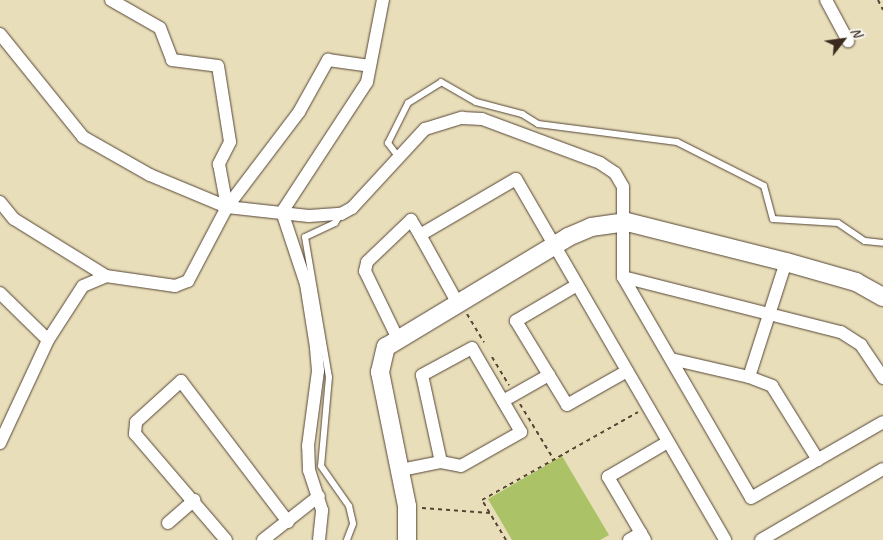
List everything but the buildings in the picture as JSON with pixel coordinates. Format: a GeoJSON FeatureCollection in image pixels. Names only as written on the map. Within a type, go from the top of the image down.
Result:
{"type":"FeatureCollection","features":[{"type":"Feature","properties":{"kind":"street"},"geometry":{"type":"LineString","coordinates":[[111,0],[160,28],[172,60],[218,66],[230,142],[219,164],[227,207]]}},
{"type":"Feature","properties":{"kind":"street"},"geometry":{"type":"LineString","coordinates":[[320,540],[319,496],[309,470],[308,446],[318,371],[316,347],[306,284],[282,212],[298,181],[356,104],[370,66],[383,0]]}},
{"type":"Feature","properties":{"kind":"street"},"geometry":{"type":"LineString","coordinates":[[826,0],[848,42]]}},
{"type":"Feature","properties":{"kind":"street"},"geometry":{"type":"LineString","coordinates":[[0,34],[83,137],[150,175],[227,207],[282,212],[341,214],[352,208],[397,155],[425,129],[462,118],[482,119],[600,163],[615,174],[623,187],[626,222],[623,277],[751,498],[883,422]]}},
{"type":"Feature","properties":{"kind":"street"},"geometry":{"type":"LineString","coordinates":[[0,202],[14,219],[106,276],[175,286],[188,281],[227,207],[299,112],[328,60],[370,66]]}},
{"type":"Feature","properties":{"kind":"street"},"geometry":{"type":"LineString","coordinates":[[420,235],[516,179],[725,540]]}},
{"type":"Feature","properties":{"kind":"street"},"geometry":{"type":"LineString","coordinates":[[397,337],[365,271],[367,262],[411,220],[457,302]]}},
{"type":"Feature","properties":{"kind":"street"},"geometry":{"type":"LineString","coordinates":[[407,540],[401,470],[380,372],[384,353],[397,337],[554,246],[591,227],[626,222],[786,262],[856,282],[883,297]]}},
{"type":"Feature","properties":{"kind":"street"},"geometry":{"type":"LineString","coordinates":[[748,378],[786,262]]}},
{"type":"Feature","properties":{"kind":"street"},"geometry":{"type":"LineString","coordinates":[[0,443],[48,340],[84,286],[106,276]]}},
{"type":"Feature","properties":{"kind":"street"},"geometry":{"type":"LineString","coordinates":[[623,277],[771,311],[849,336],[861,345],[883,378]]}},
{"type":"Feature","properties":{"kind":"street"},"geometry":{"type":"LineString","coordinates":[[577,285],[516,320],[567,405],[627,371]]}},
{"type":"Feature","properties":{"kind":"street"},"geometry":{"type":"LineString","coordinates":[[0,293],[48,340]]}},
{"type":"Feature","properties":{"kind":"street"},"geometry":{"type":"LineString","coordinates":[[401,470],[442,462],[461,466],[521,432],[472,348],[422,375],[442,462]]}},
{"type":"Feature","properties":{"kind":"street"},"geometry":{"type":"LineString","coordinates":[[671,359],[748,378],[772,386],[818,460]]}},
{"type":"Feature","properties":{"kind":"street"},"geometry":{"type":"LineString","coordinates":[[503,402],[549,375]]}},
{"type":"Feature","properties":{"kind":"street"},"geometry":{"type":"LineString","coordinates":[[226,540],[194,500],[135,434],[136,422],[181,381],[288,522]]}},
{"type":"Feature","properties":{"kind":"street"},"geometry":{"type":"LineString","coordinates":[[629,540],[643,536],[608,477],[668,442]]}},
{"type":"Feature","properties":{"kind":"street"},"geometry":{"type":"LineString","coordinates":[[761,540],[883,468]]}},
{"type":"Feature","properties":{"kind":"street"},"geometry":{"type":"LineString","coordinates":[[263,540],[319,496]]}},
{"type":"Feature","properties":{"kind":"street"},"geometry":{"type":"LineString","coordinates":[[168,523],[194,500]]}},
{"type":"Feature","properties":{"kind":"lane"},"geometry":{"type":"LineString","coordinates":[[397,155],[388,143],[408,103],[441,82],[476,102],[522,114],[538,124],[678,142],[764,186],[773,219],[838,223],[865,240],[883,243]]}},
{"type":"Feature","properties":{"kind":"lane"},"geometry":{"type":"LineString","coordinates":[[341,214],[335,223],[305,238],[329,377],[321,466],[349,506],[353,524],[347,540]]}},
{"type":"Feature","properties":{"kind":"path"},"geometry":{"type":"LineString","coordinates":[[878,0],[883,10]]}},
{"type":"Feature","properties":{"kind":"path"},"geometry":{"type":"LineString","coordinates":[[506,540],[482,500],[639,412]]}},
{"type":"Feature","properties":{"kind":"path"},"geometry":{"type":"LineString","coordinates":[[416,508],[490,513]]}},
{"type":"Feature","properties":{"kind":"green space"},"geometry":{"type":"Polygon","coordinates":[[[562,456],[609,535],[600,540],[512,540],[488,499],[562,456]]]}}]}
